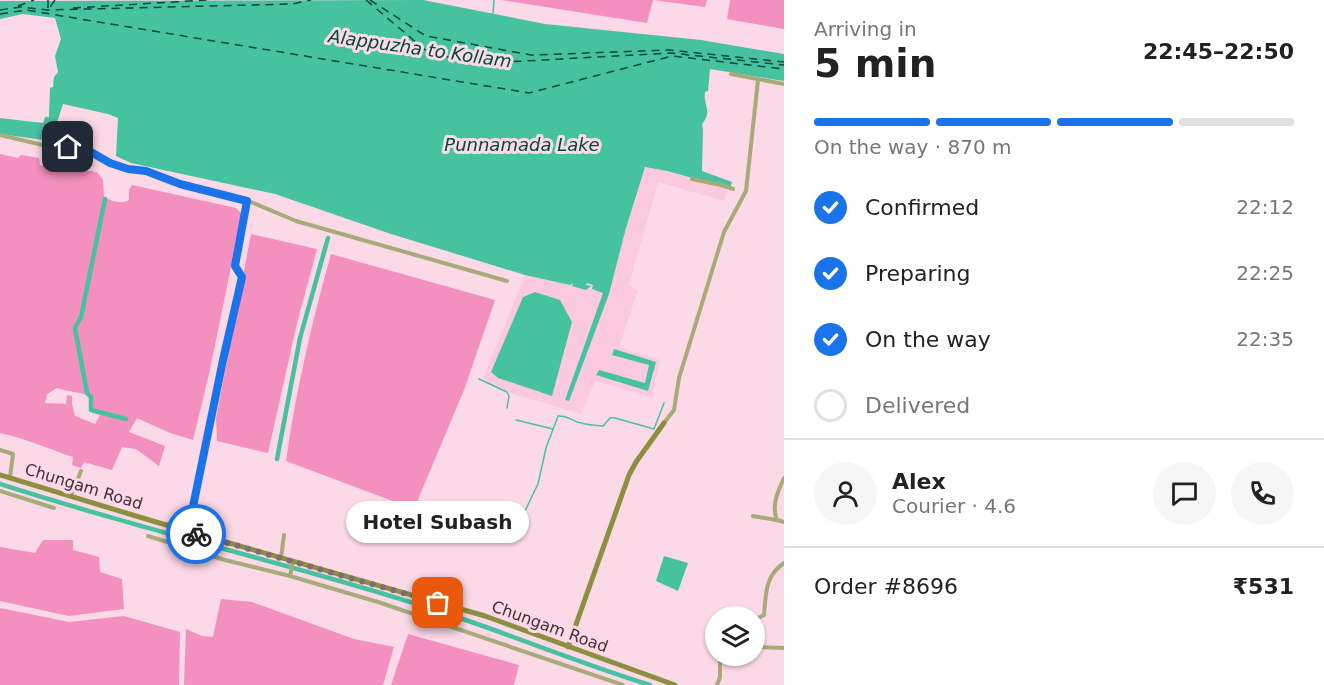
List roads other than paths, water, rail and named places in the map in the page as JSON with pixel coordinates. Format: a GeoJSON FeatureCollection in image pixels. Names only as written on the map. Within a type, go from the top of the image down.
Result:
{"type":"FeatureCollection","features":[{"type":"Feature","properties":{"kind":"main road"},"geometry":{"type":"LineString","coordinates":[[567,647],[629,475],[664,423]]}},
{"type":"Feature","properties":{"kind":"main road","name":"Chungam Road"},"geometry":{"type":"LineString","coordinates":[[0,475],[293,563],[485,616],[675,685]]}},
{"type":"Feature","properties":{"kind":"street"},"geometry":{"type":"LineString","coordinates":[[731,74],[784,84]]}},
{"type":"Feature","properties":{"kind":"street"},"geometry":{"type":"LineString","coordinates":[[664,423],[674,410],[679,378],[724,232],[731,216],[746,194],[758,80]]}},
{"type":"Feature","properties":{"kind":"street"},"geometry":{"type":"LineString","coordinates":[[0,135],[51,147],[84,148],[110,163],[128,169],[146,171],[180,184],[247,201],[296,221],[507,281]]}},
{"type":"Feature","properties":{"kind":"street"},"geometry":{"type":"LineString","coordinates":[[692,179],[733,189]]}},
{"type":"Feature","properties":{"kind":"street"},"geometry":{"type":"LineString","coordinates":[[188,531],[242,277],[235,266],[247,201]]}},
{"type":"Feature","properties":{"kind":"street"},"geometry":{"type":"LineString","coordinates":[[0,450],[13,454],[10,477]]}},
{"type":"Feature","properties":{"kind":"street"},"geometry":{"type":"LineString","coordinates":[[71,496],[81,471]]}},
{"type":"Feature","properties":{"kind":"street"},"geometry":{"type":"LineString","coordinates":[[777,520],[776,499],[784,478]]}},
{"type":"Feature","properties":{"kind":"street"},"geometry":{"type":"LineString","coordinates":[[0,491],[54,508]]}},
{"type":"Feature","properties":{"kind":"street"},"geometry":{"type":"LineString","coordinates":[[753,516],[784,522]]}},
{"type":"Feature","properties":{"kind":"street"},"geometry":{"type":"LineString","coordinates":[[148,536],[225,560],[290,575],[378,602],[623,685]]}},
{"type":"Feature","properties":{"kind":"street"},"geometry":{"type":"LineString","coordinates":[[280,558],[284,536]]}},
{"type":"Feature","properties":{"kind":"street"},"geometry":{"type":"LineString","coordinates":[[290,575],[293,563]]}},
{"type":"Feature","properties":{"kind":"street"},"geometry":{"type":"LineString","coordinates":[[765,606],[766,592],[773,571],[784,563]]}},
{"type":"Feature","properties":{"kind":"street"},"geometry":{"type":"LineString","coordinates":[[765,647],[784,648]]}},
{"type":"Feature","properties":{"kind":"street"},"geometry":{"type":"LineString","coordinates":[[717,685],[720,666]]}},
{"type":"Feature","properties":{"kind":"water","name":"Punnamada Lake"},"geometry":{"type":"Polygon","coordinates":[[[423,0],[545,24],[701,40],[784,54],[784,81],[710,69],[708,91],[705,92],[707,115],[702,124],[702,171],[732,182],[731,186],[728,188],[645,167],[609,294],[569,401],[565,400],[603,293],[592,289],[593,285],[587,283],[586,285],[591,286],[586,290],[572,286],[573,283],[570,285],[525,275],[391,234],[275,194],[131,163],[116,156],[118,118],[108,114],[63,104],[51,141],[0,134],[0,118],[43,123],[45,117],[49,117],[50,88],[53,87],[54,77],[58,72],[55,56],[61,39],[55,18],[23,14],[0,19],[0,1],[423,0]]]}},
{"type":"Feature","properties":{"kind":"water"},"geometry":{"type":"Polygon","coordinates":[[[535,292],[560,300],[572,322],[552,396],[498,378],[491,372],[523,297],[535,292]]]}},
{"type":"Feature","properties":{"kind":"water"},"geometry":{"type":"Polygon","coordinates":[[[614,349],[656,362],[648,391],[596,375],[599,370],[645,383],[649,365],[612,355],[614,349]]]}},
{"type":"Feature","properties":{"kind":"water"},"geometry":{"type":"Polygon","coordinates":[[[664,556],[688,563],[678,591],[656,581],[664,556]]]}},
{"type":"Feature","properties":{"kind":"waterway"},"geometry":{"type":"LineString","coordinates":[[493,14],[494,0]]}},
{"type":"Feature","properties":{"kind":"waterway"},"geometry":{"type":"LineString","coordinates":[[105,199],[81,317],[75,328],[87,393],[91,397],[91,410],[126,419]]}},
{"type":"Feature","properties":{"kind":"waterway"},"geometry":{"type":"LineString","coordinates":[[277,459],[300,338],[328,238]]}},
{"type":"Feature","properties":{"kind":"waterway"},"geometry":{"type":"LineString","coordinates":[[479,379],[507,392],[509,396],[507,408]]}},
{"type":"Feature","properties":{"kind":"waterway"},"geometry":{"type":"LineString","coordinates":[[477,535],[517,540],[524,513],[538,484],[546,448],[558,416],[584,424],[603,426],[610,418],[615,418],[654,429],[664,403]]}},
{"type":"Feature","properties":{"kind":"waterway"},"geometry":{"type":"LineString","coordinates":[[516,420],[553,429]]}},
{"type":"Feature","properties":{"kind":"waterway"},"geometry":{"type":"LineString","coordinates":[[0,484],[400,599],[650,685]]}},
{"type":"Feature","properties":{"kind":"place","name":"Hotel Subash"},"geometry":{"type":"Point","coordinates":[438,603]}},
{"type":"Feature","properties":{"kind":"water label","name":"Alappuzha to Kollam"},"geometry":{"type":"Point","coordinates":[420,49]}}]}
